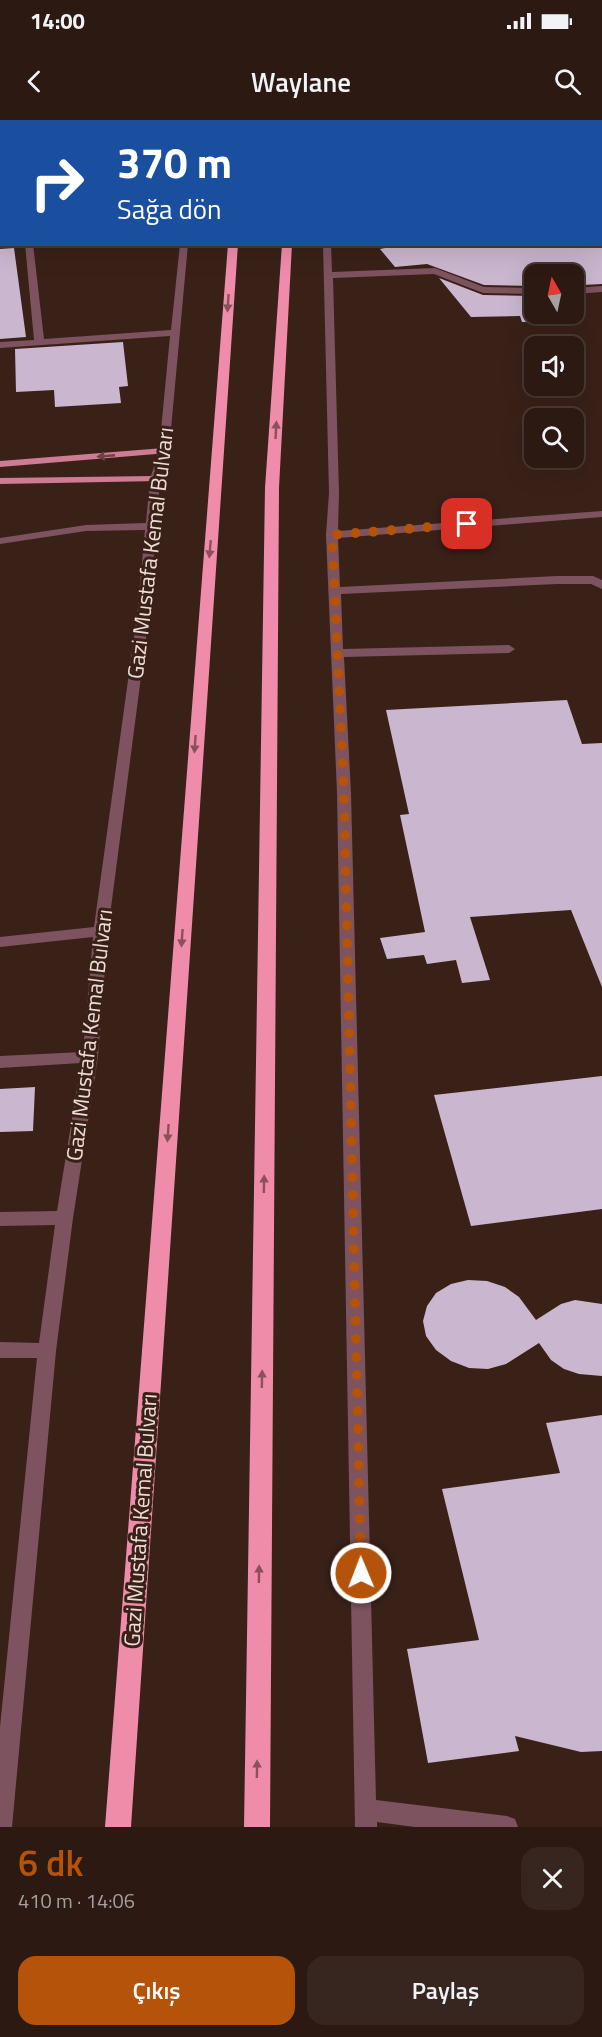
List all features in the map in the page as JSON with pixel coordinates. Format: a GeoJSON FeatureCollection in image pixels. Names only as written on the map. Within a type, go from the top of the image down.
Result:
{"type":"FeatureCollection","features":[{"type":"Feature","properties":{"kind":"highway","name":"Gazi Mustafa Kemal Bulvarı"},"geometry":{"type":"LineString","coordinates":[[118,1827],[233,246]]}},
{"type":"Feature","properties":{"kind":"highway"},"geometry":{"type":"LineString","coordinates":[[256,1827],[272,488],[287,246]]}},
{"type":"Feature","properties":{"kind":"main road"},"geometry":{"type":"LineString","coordinates":[[0,464],[164,451]]}},
{"type":"Feature","properties":{"kind":"main road"},"geometry":{"type":"LineString","coordinates":[[0,481],[155,479]]}},
{"type":"Feature","properties":{"kind":"street"},"geometry":{"type":"LineString","coordinates":[[28,246],[39,342]]}},
{"type":"Feature","properties":{"kind":"street","name":"Gazi Mustafa Kemal Bulvarı"},"geometry":{"type":"LineString","coordinates":[[1,1827],[47,1351],[64,1218],[90,1057],[101,931],[153,526],[155,479],[164,451],[184,246]]}},
{"type":"Feature","properties":{"kind":"street"},"geometry":{"type":"LineString","coordinates":[[327,246],[334,493],[332,535],[339,653],[366,1818],[507,1827]]}},
{"type":"Feature","properties":{"kind":"street"},"geometry":{"type":"LineString","coordinates":[[328,275],[435,271],[483,290],[524,291]]}},
{"type":"Feature","properties":{"kind":"street"},"geometry":{"type":"LineString","coordinates":[[584,290],[602,289]]}},
{"type":"Feature","properties":{"kind":"street"},"geometry":{"type":"LineString","coordinates":[[0,345],[174,333]]}},
{"type":"Feature","properties":{"kind":"street"},"geometry":{"type":"LineString","coordinates":[[332,535],[602,514]]}},
{"type":"Feature","properties":{"kind":"street"},"geometry":{"type":"LineString","coordinates":[[0,541],[86,528],[153,526]]}},
{"type":"Feature","properties":{"kind":"street"},"geometry":{"type":"LineString","coordinates":[[336,591],[557,580],[593,580],[602,585]]}},
{"type":"Feature","properties":{"kind":"street"},"geometry":{"type":"LineString","coordinates":[[339,653],[509,649]]}},
{"type":"Feature","properties":{"kind":"street"},"geometry":{"type":"LineString","coordinates":[[0,942],[101,931]]}},
{"type":"Feature","properties":{"kind":"street"},"geometry":{"type":"LineString","coordinates":[[0,1062],[90,1057]]}},
{"type":"Feature","properties":{"kind":"street"},"geometry":{"type":"LineString","coordinates":[[0,1219],[64,1218]]}},
{"type":"Feature","properties":{"kind":"street"},"geometry":{"type":"LineString","coordinates":[[0,1350],[47,1351]]}},
{"type":"Feature","properties":{"kind":"building"},"geometry":{"type":"Polygon","coordinates":[[[389,246],[602,246],[602,284],[584,285],[584,264],[524,264],[524,286],[484,285],[427,264],[395,267],[380,249],[389,246]]]}},
{"type":"Feature","properties":{"kind":"building"},"geometry":{"type":"Polygon","coordinates":[[[14,248],[26,337],[0,339],[0,249],[14,248]]]}},
{"type":"Feature","properties":{"kind":"building"},"geometry":{"type":"Polygon","coordinates":[[[439,278],[483,295],[524,296],[524,322],[520,316],[471,317],[439,278]]]}},
{"type":"Feature","properties":{"kind":"building"},"geometry":{"type":"Polygon","coordinates":[[[123,342],[128,386],[119,387],[121,403],[55,407],[54,390],[16,392],[15,349],[123,342]]]}},
{"type":"Feature","properties":{"kind":"building"},"geometry":{"type":"Polygon","coordinates":[[[567,700],[582,744],[602,743],[602,987],[571,910],[470,917],[490,980],[462,983],[456,960],[427,964],[424,955],[387,959],[380,938],[425,932],[400,815],[409,814],[386,710],[567,700]]]}},
{"type":"Feature","properties":{"kind":"building"},"geometry":{"type":"Polygon","coordinates":[[[602,1076],[602,1209],[471,1226],[434,1095],[602,1076]]]}},
{"type":"Feature","properties":{"kind":"building"},"geometry":{"type":"Polygon","coordinates":[[[35,1087],[33,1131],[0,1132],[0,1089],[35,1087]]]}},
{"type":"Feature","properties":{"kind":"building"},"geometry":{"type":"Polygon","coordinates":[[[468,1280],[487,1281],[505,1287],[519,1297],[536,1320],[561,1304],[575,1300],[602,1304],[602,1376],[579,1374],[564,1369],[551,1360],[539,1343],[506,1364],[488,1369],[469,1368],[451,1361],[436,1350],[426,1336],[423,1321],[427,1306],[436,1293],[451,1284],[468,1280]]]}},
{"type":"Feature","properties":{"kind":"building"},"geometry":{"type":"Polygon","coordinates":[[[602,1415],[602,1751],[581,1752],[515,1736],[519,1751],[428,1763],[407,1649],[479,1640],[442,1489],[560,1473],[546,1423],[602,1415]]]}},
{"type":"Feature","properties":{"kind":"route"},"geometry":{"type":"LineString","coordinates":[[361,1573],[344,793],[332,535],[467,524]]}}]}
